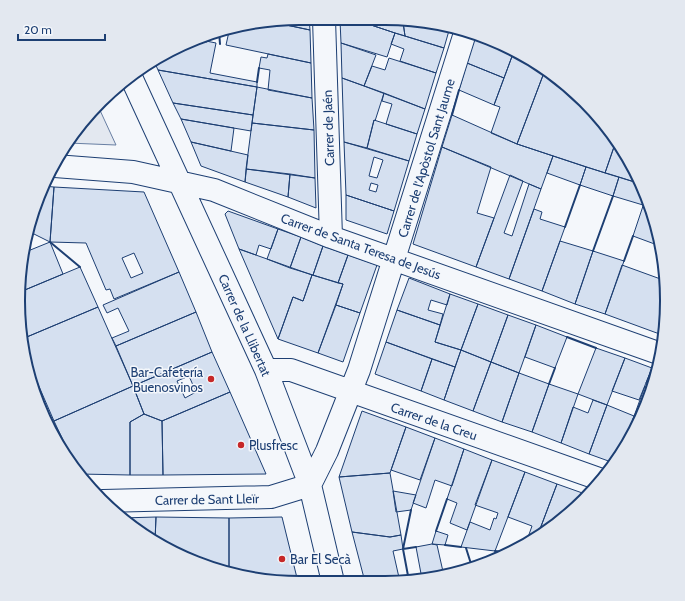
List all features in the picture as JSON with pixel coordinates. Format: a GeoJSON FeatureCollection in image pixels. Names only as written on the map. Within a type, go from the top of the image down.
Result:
{"type":"FeatureCollection","features":[{"type":"Feature","properties":{"kind":"street","name":"Carrer de Jaén"},"geometry":{"type":"LineString","coordinates":[[324,25],[331,237]]}},
{"type":"Feature","properties":{"kind":"street","name":"Carrer de l'Apòstol Sant Jaume"},"geometry":{"type":"LineString","coordinates":[[310,485],[327,451],[350,392],[394,259],[464,37]]}},
{"type":"Feature","properties":{"kind":"street","name":"Carrer de la Llibertat"},"geometry":{"type":"LineString","coordinates":[[133,82],[266,370],[310,485],[332,576]]}},
{"type":"Feature","properties":{"kind":"street","name":"Carrer de Santa Teresa de Jesús"},"geometry":{"type":"LineString","coordinates":[[60,166],[133,172],[214,190],[331,237],[655,352]]}},
{"type":"Feature","properties":{"kind":"street","name":"Carrer de la Creu"},"geometry":{"type":"LineString","coordinates":[[266,370],[291,370],[595,478]]}},
{"type":"Feature","properties":{"kind":"street","name":"Carrer de Sant Lleïr"},"geometry":{"type":"LineString","coordinates":[[112,501],[271,498],[310,485]]}},
{"type":"Feature","properties":{"kind":"shaded area"},"geometry":{"type":"Polygon","coordinates":[[[101,111],[116,145],[74,143],[101,111]]]}},
{"type":"Feature","properties":{"kind":"building"},"geometry":{"type":"Polygon","coordinates":[[[310,25],[310,30],[289,26],[310,25]]]}},
{"type":"Feature","properties":{"kind":"building"},"geometry":{"type":"Polygon","coordinates":[[[340,25],[371,25],[395,33],[387,57],[341,43],[340,25]]]}},
{"type":"Feature","properties":{"kind":"building"},"geometry":{"type":"Polygon","coordinates":[[[371,25],[404,26],[405,36],[371,25]]]}},
{"type":"Feature","properties":{"kind":"building"},"geometry":{"type":"Polygon","coordinates":[[[289,26],[310,30],[311,63],[226,45],[228,34],[247,30],[289,26]]]}},
{"type":"Feature","properties":{"kind":"building"},"geometry":{"type":"Polygon","coordinates":[[[404,26],[420,27],[448,32],[444,48],[405,36],[404,26]]]}},
{"type":"Feature","properties":{"kind":"building"},"geometry":{"type":"Polygon","coordinates":[[[395,33],[444,48],[436,73],[400,61],[404,49],[391,44],[395,33]]]}},
{"type":"Feature","properties":{"kind":"building"},"geometry":{"type":"Polygon","coordinates":[[[474,40],[512,56],[504,78],[467,63],[474,40]]]}},
{"type":"Feature","properties":{"kind":"building"},"geometry":{"type":"Polygon","coordinates":[[[208,41],[216,43],[210,73],[257,82],[257,87],[158,70],[156,66],[179,53],[208,41]]]}},
{"type":"Feature","properties":{"kind":"building"},"geometry":{"type":"Polygon","coordinates":[[[341,43],[376,55],[364,86],[342,78],[341,43]]]}},
{"type":"Feature","properties":{"kind":"building"},"geometry":{"type":"Polygon","coordinates":[[[268,54],[311,63],[312,98],[268,90],[270,70],[259,68],[261,57],[267,58],[268,54]]]}},
{"type":"Feature","properties":{"kind":"building"},"geometry":{"type":"Polygon","coordinates":[[[512,56],[543,75],[517,144],[491,133],[500,107],[494,105],[512,56]]]}},
{"type":"Feature","properties":{"kind":"building"},"geometry":{"type":"Polygon","coordinates":[[[389,58],[436,73],[425,109],[364,86],[372,66],[385,70],[389,58]]]}},
{"type":"Feature","properties":{"kind":"building"},"geometry":{"type":"Polygon","coordinates":[[[467,63],[504,78],[494,105],[459,90],[467,63]]]}},
{"type":"Feature","properties":{"kind":"building"},"geometry":{"type":"Polygon","coordinates":[[[158,70],[257,87],[253,115],[173,103],[158,70]]]}},
{"type":"Feature","properties":{"kind":"building"},"geometry":{"type":"Polygon","coordinates":[[[543,75],[566,93],[592,119],[614,147],[605,173],[517,144],[543,75]]]}},
{"type":"Feature","properties":{"kind":"building"},"geometry":{"type":"Polygon","coordinates":[[[342,78],[384,93],[375,121],[374,120],[367,148],[344,142],[342,78]]]}},
{"type":"Feature","properties":{"kind":"building"},"geometry":{"type":"Polygon","coordinates":[[[257,87],[312,98],[314,130],[252,123],[257,87]]]}},
{"type":"Feature","properties":{"kind":"building"},"geometry":{"type":"Polygon","coordinates":[[[384,93],[425,109],[417,134],[386,124],[392,104],[382,101],[384,93]]]}},
{"type":"Feature","properties":{"kind":"building"},"geometry":{"type":"Polygon","coordinates":[[[173,103],[253,115],[251,131],[181,119],[173,103]]]}},
{"type":"Feature","properties":{"kind":"building"},"geometry":{"type":"Polygon","coordinates":[[[452,115],[517,144],[553,156],[541,189],[442,147],[452,115]]]}},
{"type":"Feature","properties":{"kind":"building"},"geometry":{"type":"Polygon","coordinates":[[[181,119],[234,128],[231,151],[191,142],[181,119]]]}},
{"type":"Feature","properties":{"kind":"building"},"geometry":{"type":"Polygon","coordinates":[[[374,120],[417,134],[409,161],[367,148],[374,120]]]}},
{"type":"Feature","properties":{"kind":"building"},"geometry":{"type":"Polygon","coordinates":[[[252,123],[314,130],[315,178],[246,169],[252,123]]]}},
{"type":"Feature","properties":{"kind":"building"},"geometry":{"type":"Polygon","coordinates":[[[191,142],[248,155],[245,182],[201,166],[191,142]]]}},
{"type":"Feature","properties":{"kind":"building"},"geometry":{"type":"Polygon","coordinates":[[[344,142],[409,161],[394,211],[346,195],[344,142]],[[374,157],[369,176],[377,178],[383,160],[374,157]],[[371,183],[369,190],[376,192],[378,185],[371,183]]]}},
{"type":"Feature","properties":{"kind":"building"},"geometry":{"type":"Polygon","coordinates":[[[442,147],[491,167],[477,213],[494,218],[476,267],[413,244],[442,147]]]}},
{"type":"Feature","properties":{"kind":"building"},"geometry":{"type":"Polygon","coordinates":[[[614,147],[633,182],[605,173],[614,147]]]}},
{"type":"Feature","properties":{"kind":"building"},"geometry":{"type":"Polygon","coordinates":[[[553,156],[586,167],[580,185],[547,173],[553,156]]]}},
{"type":"Feature","properties":{"kind":"building"},"geometry":{"type":"Polygon","coordinates":[[[586,167],[619,177],[613,196],[580,185],[586,167]]]}},
{"type":"Feature","properties":{"kind":"building"},"geometry":{"type":"Polygon","coordinates":[[[246,169],[290,174],[288,197],[245,182],[246,169]]]}},
{"type":"Feature","properties":{"kind":"building"},"geometry":{"type":"Polygon","coordinates":[[[290,174],[315,178],[316,208],[288,197],[290,174]]]}},
{"type":"Feature","properties":{"kind":"building"},"geometry":{"type":"Polygon","coordinates":[[[510,175],[523,181],[504,233],[512,236],[529,184],[541,189],[509,279],[476,267],[510,175]]]}},
{"type":"Feature","properties":{"kind":"building"},"geometry":{"type":"Polygon","coordinates":[[[619,177],[633,181],[642,205],[613,196],[619,177]]]}},
{"type":"Feature","properties":{"kind":"building"},"geometry":{"type":"Polygon","coordinates":[[[50,187],[54,187],[50,242],[33,234],[50,187]]]}},
{"type":"Feature","properties":{"kind":"building"},"geometry":{"type":"Polygon","coordinates":[[[54,187],[144,192],[179,272],[114,299],[110,289],[106,290],[86,243],[50,242],[54,187]],[[134,253],[122,258],[131,278],[143,273],[134,253]]]}},
{"type":"Feature","properties":{"kind":"building"},"geometry":{"type":"Polygon","coordinates":[[[346,195],[394,211],[387,234],[346,220],[346,195]]]}},
{"type":"Feature","properties":{"kind":"building"},"geometry":{"type":"Polygon","coordinates":[[[643,206],[654,244],[633,236],[643,206]]]}},
{"type":"Feature","properties":{"kind":"building"},"geometry":{"type":"Polygon","coordinates":[[[534,209],[542,212],[540,219],[565,227],[542,291],[509,279],[534,209]]]}},
{"type":"Feature","properties":{"kind":"building"},"geometry":{"type":"Polygon","coordinates":[[[228,211],[278,229],[271,249],[259,245],[256,255],[239,249],[225,214],[228,211]]]}},
{"type":"Feature","properties":{"kind":"building"},"geometry":{"type":"Polygon","coordinates":[[[278,229],[301,237],[290,268],[267,259],[278,229]]]}},
{"type":"Feature","properties":{"kind":"building"},"geometry":{"type":"Polygon","coordinates":[[[301,237],[323,246],[313,275],[290,268],[301,237]]]}},
{"type":"Feature","properties":{"kind":"building"},"geometry":{"type":"Polygon","coordinates":[[[560,241],[593,251],[575,304],[542,291],[560,241]]]}},
{"type":"Feature","properties":{"kind":"building"},"geometry":{"type":"Polygon","coordinates":[[[50,242],[63,274],[26,290],[29,250],[50,242]]]}},
{"type":"Feature","properties":{"kind":"building"},"geometry":{"type":"Polygon","coordinates":[[[323,246],[348,255],[338,283],[313,275],[323,246]]]}},
{"type":"Feature","properties":{"kind":"building"},"geometry":{"type":"Polygon","coordinates":[[[239,249],[312,275],[303,301],[293,297],[278,339],[239,249]]]}},
{"type":"Feature","properties":{"kind":"building"},"geometry":{"type":"Polygon","coordinates":[[[593,251],[624,261],[605,314],[575,304],[593,251]]]}},
{"type":"Feature","properties":{"kind":"building"},"geometry":{"type":"Polygon","coordinates":[[[348,255],[377,265],[360,313],[336,305],[343,284],[338,283],[348,255]]]}},
{"type":"Feature","properties":{"kind":"building"},"geometry":{"type":"Polygon","coordinates":[[[622,265],[659,278],[660,300],[658,333],[605,314],[622,265]]]}},
{"type":"Feature","properties":{"kind":"building"},"geometry":{"type":"Polygon","coordinates":[[[80,267],[98,307],[27,337],[26,290],[80,267]]]}},
{"type":"Feature","properties":{"kind":"building"},"geometry":{"type":"Polygon","coordinates":[[[179,272],[196,312],[116,346],[112,338],[129,331],[118,308],[107,313],[103,305],[179,272]]]}},
{"type":"Feature","properties":{"kind":"building"},"geometry":{"type":"Polygon","coordinates":[[[312,275],[343,284],[318,353],[278,339],[293,297],[303,301],[312,275]]]}},
{"type":"Feature","properties":{"kind":"building"},"geometry":{"type":"Polygon","coordinates":[[[409,278],[450,294],[447,305],[431,300],[428,310],[443,314],[440,325],[397,310],[409,278]]]}},
{"type":"Feature","properties":{"kind":"building"},"geometry":{"type":"Polygon","coordinates":[[[450,294],[478,304],[461,350],[435,342],[450,294]]]}},
{"type":"Feature","properties":{"kind":"building"},"geometry":{"type":"Polygon","coordinates":[[[478,304],[508,315],[491,362],[461,350],[478,304]]]}},
{"type":"Feature","properties":{"kind":"building"},"geometry":{"type":"Polygon","coordinates":[[[336,305],[360,313],[343,362],[318,353],[336,305]]]}},
{"type":"Feature","properties":{"kind":"building"},"geometry":{"type":"Polygon","coordinates":[[[98,307],[133,386],[54,421],[34,372],[27,337],[98,307]]]}},
{"type":"Feature","properties":{"kind":"building"},"geometry":{"type":"Polygon","coordinates":[[[397,310],[440,325],[435,342],[461,350],[455,367],[386,342],[397,310]]]}},
{"type":"Feature","properties":{"kind":"building"},"geometry":{"type":"Polygon","coordinates":[[[196,312],[212,352],[133,386],[116,346],[196,312]]]}},
{"type":"Feature","properties":{"kind":"building"},"geometry":{"type":"Polygon","coordinates":[[[508,315],[536,325],[519,373],[491,362],[508,315]]]}},
{"type":"Feature","properties":{"kind":"building"},"geometry":{"type":"Polygon","coordinates":[[[536,325],[567,337],[555,368],[525,357],[536,325]]]}},
{"type":"Feature","properties":{"kind":"building"},"geometry":{"type":"Polygon","coordinates":[[[386,342],[432,359],[421,391],[375,374],[386,342]]]}},
{"type":"Feature","properties":{"kind":"building"},"geometry":{"type":"Polygon","coordinates":[[[596,348],[625,358],[607,405],[578,394],[596,348]]]}},
{"type":"Feature","properties":{"kind":"building"},"geometry":{"type":"Polygon","coordinates":[[[461,350],[491,362],[473,411],[444,400],[461,350]]]}},
{"type":"Feature","properties":{"kind":"building"},"geometry":{"type":"Polygon","coordinates":[[[212,352],[230,392],[162,421],[144,414],[133,386],[212,352]],[[189,376],[177,381],[185,398],[196,392],[189,376]]]}},
{"type":"Feature","properties":{"kind":"building"},"geometry":{"type":"Polygon","coordinates":[[[625,358],[652,368],[639,400],[612,391],[625,358]]]}},
{"type":"Feature","properties":{"kind":"building"},"geometry":{"type":"Polygon","coordinates":[[[432,359],[455,367],[444,400],[421,391],[432,359]]]}},
{"type":"Feature","properties":{"kind":"building"},"geometry":{"type":"Polygon","coordinates":[[[491,362],[519,373],[502,422],[473,411],[491,362]]]}},
{"type":"Feature","properties":{"kind":"building"},"geometry":{"type":"Polygon","coordinates":[[[652,369],[647,383],[646,383],[652,369]]]}},
{"type":"Feature","properties":{"kind":"building"},"geometry":{"type":"Polygon","coordinates":[[[519,373],[549,384],[532,432],[502,422],[519,373]]]}},
{"type":"Feature","properties":{"kind":"building"},"geometry":{"type":"Polygon","coordinates":[[[549,384],[578,394],[561,443],[532,432],[549,384]]]}},
{"type":"Feature","properties":{"kind":"building"},"geometry":{"type":"Polygon","coordinates":[[[133,386],[144,414],[130,422],[130,475],[87,474],[71,454],[54,421],[133,386]]]}},
{"type":"Feature","properties":{"kind":"building"},"geometry":{"type":"Polygon","coordinates":[[[645,386],[646,386],[639,406],[633,419],[645,386]]]}},
{"type":"Feature","properties":{"kind":"building"},"geometry":{"type":"Polygon","coordinates":[[[230,392],[266,474],[163,475],[162,421],[230,392]]]}},
{"type":"Feature","properties":{"kind":"building"},"geometry":{"type":"Polygon","coordinates":[[[593,400],[607,405],[589,454],[561,443],[573,407],[588,413],[593,400]]]}},
{"type":"Feature","properties":{"kind":"building"},"geometry":{"type":"Polygon","coordinates":[[[607,405],[634,416],[614,454],[608,461],[589,454],[607,405]]]}},
{"type":"Feature","properties":{"kind":"building"},"geometry":{"type":"Polygon","coordinates":[[[362,411],[406,427],[390,473],[339,477],[362,411]]]}},
{"type":"Feature","properties":{"kind":"building"},"geometry":{"type":"Polygon","coordinates":[[[144,414],[162,421],[163,475],[130,475],[130,422],[144,414]]]}},
{"type":"Feature","properties":{"kind":"building"},"geometry":{"type":"Polygon","coordinates":[[[406,427],[435,438],[420,480],[391,470],[406,427]]]}},
{"type":"Feature","properties":{"kind":"building"},"geometry":{"type":"Polygon","coordinates":[[[435,438],[464,449],[452,486],[435,480],[426,508],[413,503],[435,438]]]}},
{"type":"Feature","properties":{"kind":"building"},"geometry":{"type":"Polygon","coordinates":[[[464,449],[492,460],[467,530],[450,523],[457,503],[447,499],[464,449]]]}},
{"type":"Feature","properties":{"kind":"building"},"geometry":{"type":"Polygon","coordinates":[[[492,460],[525,472],[495,551],[461,547],[470,522],[490,530],[494,518],[496,519],[498,513],[475,505],[492,460]]]}},
{"type":"Feature","properties":{"kind":"building"},"geometry":{"type":"Polygon","coordinates":[[[525,472],[557,484],[540,528],[538,530],[529,535],[532,526],[508,517],[525,472]]]}},
{"type":"Feature","properties":{"kind":"building"},"geometry":{"type":"Polygon","coordinates":[[[390,473],[401,535],[390,537],[352,532],[339,477],[390,473]]]}},
{"type":"Feature","properties":{"kind":"building"},"geometry":{"type":"Polygon","coordinates":[[[557,484],[581,493],[566,508],[540,528],[557,484]]]}},
{"type":"Feature","properties":{"kind":"building"},"geometry":{"type":"Polygon","coordinates":[[[393,491],[416,495],[411,510],[396,512],[393,491]]]}},
{"type":"Feature","properties":{"kind":"building"},"geometry":{"type":"Polygon","coordinates":[[[156,517],[155,535],[147,530],[131,518],[156,517]]]}},
{"type":"Feature","properties":{"kind":"building"},"geometry":{"type":"Polygon","coordinates":[[[156,517],[229,518],[229,567],[179,548],[155,535],[156,517]]]}},
{"type":"Feature","properties":{"kind":"building"},"geometry":{"type":"Polygon","coordinates":[[[282,517],[296,576],[265,574],[229,567],[229,518],[282,517]]]}},
{"type":"Feature","properties":{"kind":"building"},"geometry":{"type":"Polygon","coordinates":[[[436,531],[448,535],[445,545],[432,544],[436,531]]]}},
{"type":"Feature","properties":{"kind":"building"},"geometry":{"type":"Polygon","coordinates":[[[352,532],[390,537],[401,535],[403,549],[393,551],[398,575],[363,576],[352,532]]]}},
{"type":"Feature","properties":{"kind":"building"},"geometry":{"type":"Polygon","coordinates":[[[432,544],[437,545],[443,570],[421,574],[416,547],[432,544]]]}},
{"type":"Feature","properties":{"kind":"wall"},"geometry":{"type":"LineString","coordinates":[[219,37],[220,44]]}},
{"type":"Feature","properties":{"kind":"wall"},"geometry":{"type":"LineString","coordinates":[[257,82],[259,68]]}},
{"type":"Feature","properties":{"kind":"wall"},"geometry":{"type":"LineString","coordinates":[[452,115],[459,90]]}},
{"type":"Feature","properties":{"kind":"wall"},"geometry":{"type":"LineString","coordinates":[[565,227],[580,185]]}},
{"type":"Feature","properties":{"kind":"wall"},"geometry":{"type":"LineString","coordinates":[[593,251],[613,196]]}},
{"type":"Feature","properties":{"kind":"wall"},"geometry":{"type":"LineString","coordinates":[[624,261],[633,236]]}},
{"type":"Feature","properties":{"kind":"wall"},"geometry":{"type":"LineString","coordinates":[[50,242],[80,267]]}},
{"type":"Feature","properties":{"kind":"wall"},"geometry":{"type":"LineString","coordinates":[[567,337],[596,348]]}},
{"type":"Feature","properties":{"kind":"wall"},"geometry":{"type":"LineString","coordinates":[[549,384],[555,368]]}},
{"type":"Feature","properties":{"kind":"wall"},"geometry":{"type":"LineString","coordinates":[[436,531],[447,499]]}},
{"type":"Feature","properties":{"kind":"wall"},"geometry":{"type":"LineString","coordinates":[[411,510],[403,549],[416,547]]}},
{"type":"Feature","properties":{"kind":"wall"},"geometry":{"type":"LineString","coordinates":[[445,545],[461,547]]}},
{"type":"Feature","properties":{"kind":"wall"},"geometry":{"type":"LineString","coordinates":[[466,548],[470,562]]}},
{"type":"Feature","properties":{"kind":"wall"},"geometry":{"type":"LineString","coordinates":[[403,549],[408,575]]}},
{"type":"Feature","properties":{"kind":"place","name":"Bar-Cafetería Buenosvinos"},"geometry":{"type":"Point","coordinates":[211,379]}},
{"type":"Feature","properties":{"kind":"place","name":"Plusfresc"},"geometry":{"type":"Point","coordinates":[241,445]}},
{"type":"Feature","properties":{"kind":"place","name":"Bar El Secà"},"geometry":{"type":"Point","coordinates":[282,559]}}]}
